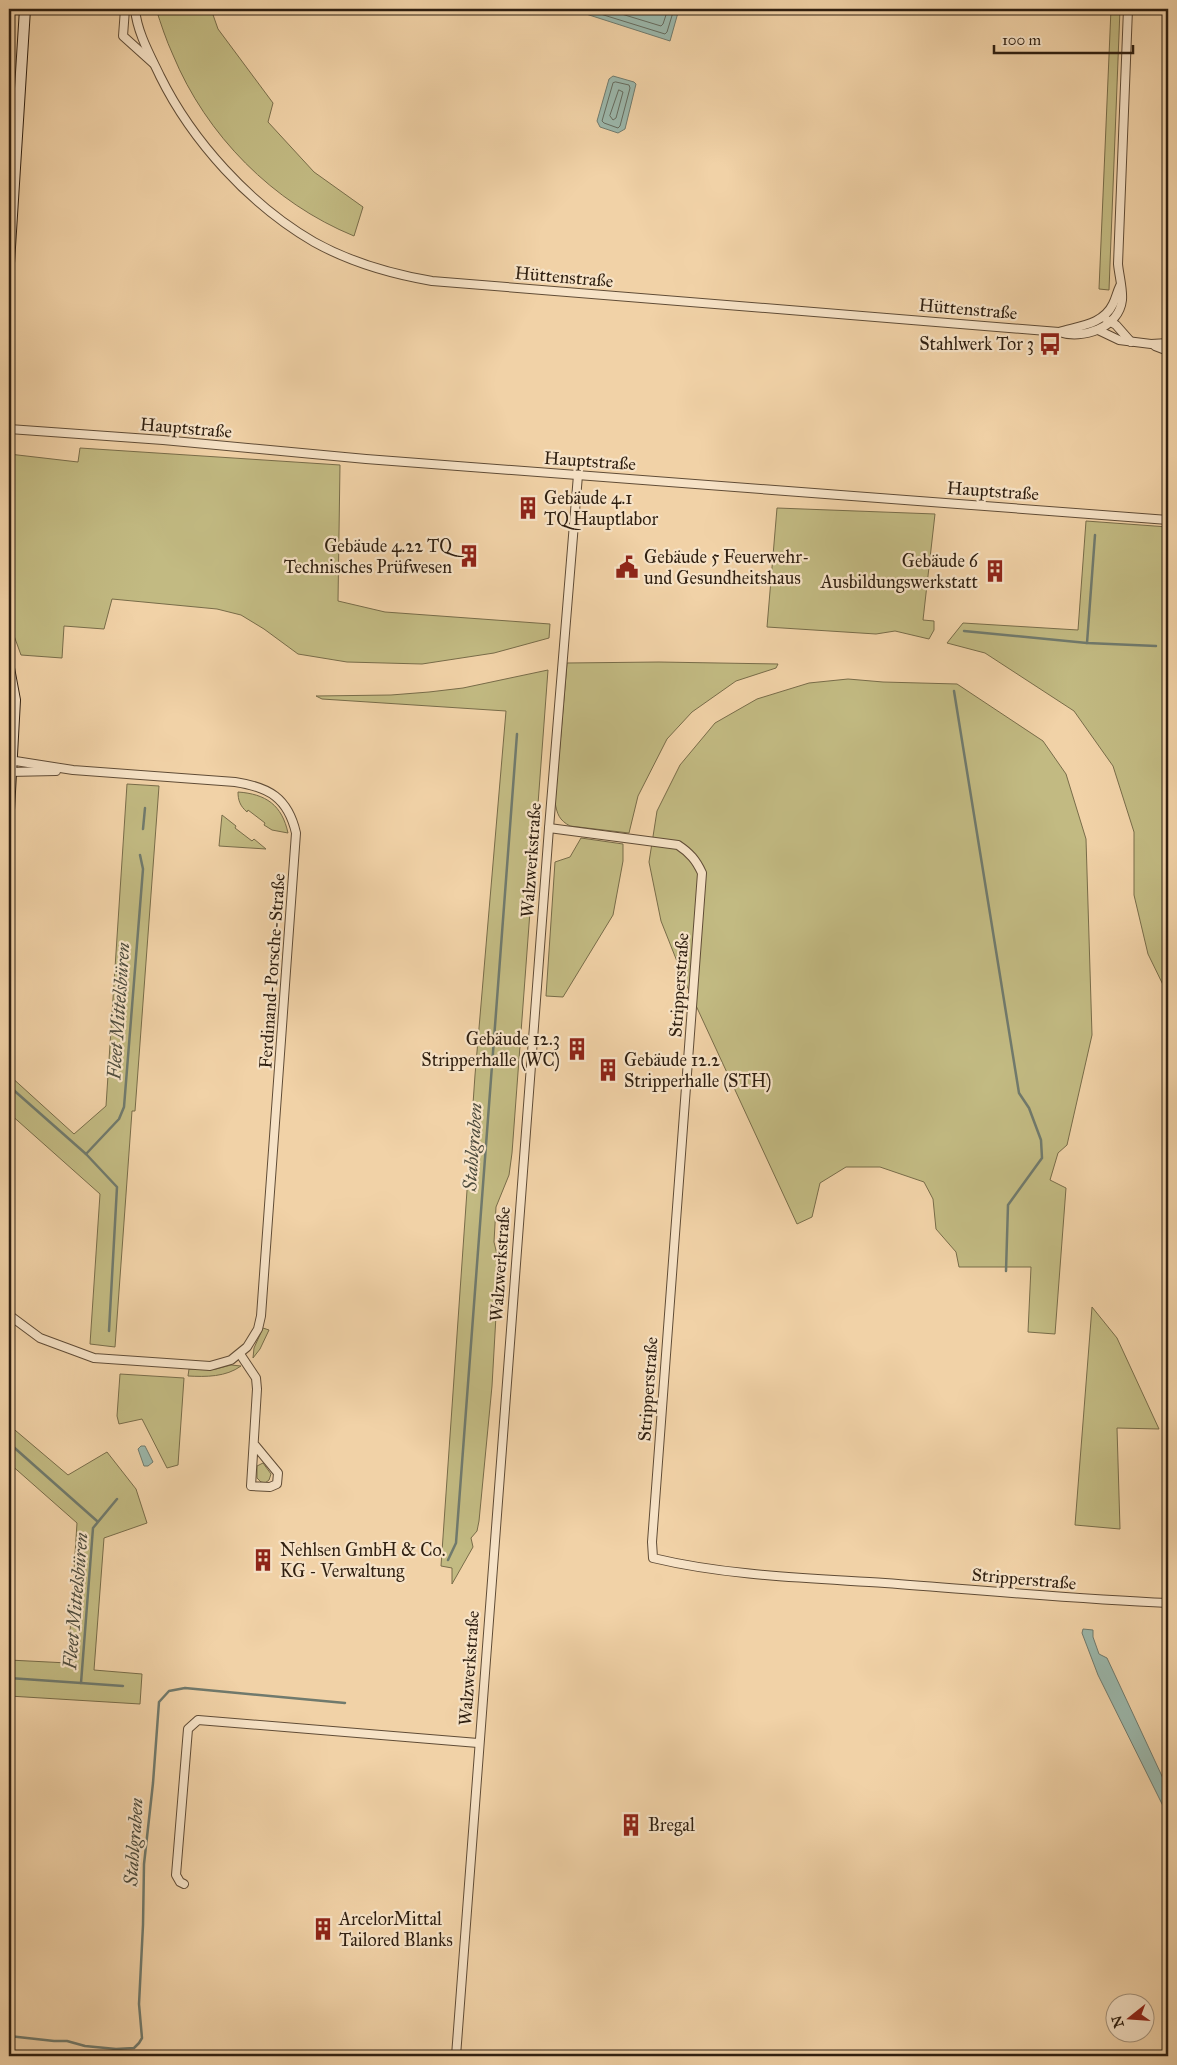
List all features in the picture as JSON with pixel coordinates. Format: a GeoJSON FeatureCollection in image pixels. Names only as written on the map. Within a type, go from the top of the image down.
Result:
{"type":"FeatureCollection","features":[{"type":"Feature","properties":{"kind":"street"},"geometry":{"type":"LineString","coordinates":[[9,263],[25,9]]}},
{"type":"Feature","properties":{"kind":"street","name":"Hüttenstraße"},"geometry":{"type":"LineString","coordinates":[[125,9],[123,36],[155,65]]}},
{"type":"Feature","properties":{"kind":"street","name":"Hüttenstraße"},"geometry":{"type":"LineString","coordinates":[[135,9],[138,26],[155,65],[184,118],[202,143],[244,188],[292,228],[314,242],[340,255],[381,270],[432,281],[1059,332],[1070,335],[1085,334],[1098,330],[1118,312],[1122,299],[1118,264],[1128,9]]}},
{"type":"Feature","properties":{"kind":"street","name":"Hüttenstraße"},"geometry":{"type":"LineString","coordinates":[[1059,332],[1084,326],[1099,319],[1112,305],[1120,284]]}},
{"type":"Feature","properties":{"kind":"street"},"geometry":{"type":"LineString","coordinates":[[1099,319],[1110,321],[1131,342]]}},
{"type":"Feature","properties":{"kind":"street"},"geometry":{"type":"LineString","coordinates":[[1098,330],[1119,340],[1168,344]]}},
{"type":"Feature","properties":{"kind":"street"},"geometry":{"type":"LineString","coordinates":[[1151,344],[1168,351]]}},
{"type":"Feature","properties":{"kind":"street","name":"Hauptstraße"},"geometry":{"type":"LineString","coordinates":[[9,429],[1168,520]]}},
{"type":"Feature","properties":{"kind":"street","name":"Walzwerkstraße"},"geometry":{"type":"LineString","coordinates":[[456,2056],[471,1871],[478,1743],[578,475]]}},
{"type":"Feature","properties":{"kind":"street"},"geometry":{"type":"LineString","coordinates":[[9,668],[15,700],[9,810]]}},
{"type":"Feature","properties":{"kind":"street","name":"Ferdinand-Porsche-Straße"},"geometry":{"type":"LineString","coordinates":[[11,760],[72,770],[254,785],[272,793],[281,801],[288,810],[294,825],[296,844],[261,1316],[253,1339],[240,1354]]}},
{"type":"Feature","properties":{"kind":"street","name":"Ferdinand-Porsche-Straße"},"geometry":{"type":"LineString","coordinates":[[10,772],[72,770]]}},
{"type":"Feature","properties":{"kind":"street","name":"Stripperstraße"},"geometry":{"type":"LineString","coordinates":[[549,828],[678,845],[696,859],[702,873],[652,1542],[653,1558],[720,1570],[776,1576],[1114,1601],[1168,1603]]}},
{"type":"Feature","properties":{"kind":"street"},"geometry":{"type":"LineString","coordinates":[[9,1315],[40,1338],[94,1358],[210,1366],[223,1363],[240,1354],[256,1378],[258,1389],[254,1444],[251,1486],[270,1487],[277,1484],[278,1473],[254,1444]]}},
{"type":"Feature","properties":{"kind":"street"},"geometry":{"type":"LineString","coordinates":[[184,1884],[180,1882],[176,1875],[188,1728],[198,1720],[478,1743]]}},
{"type":"Feature","properties":{"kind":"shaded area"},"geometry":{"type":"Polygon","coordinates":[[[156,9],[211,9],[218,29],[273,103],[268,122],[314,172],[363,207],[354,236],[324,222],[296,205],[270,185],[223,139],[187,84],[168,44],[156,9]]]}},
{"type":"Feature","properties":{"kind":"shaded area"},"geometry":{"type":"Polygon","coordinates":[[[1111,9],[1120,9],[1109,290],[1099,289],[1111,9]]]}},
{"type":"Feature","properties":{"kind":"shaded area"},"geometry":{"type":"Polygon","coordinates":[[[80,448],[340,465],[338,601],[385,612],[550,624],[549,638],[494,653],[422,664],[347,662],[298,654],[241,615],[217,609],[112,599],[104,629],[64,626],[62,658],[21,655],[9,622],[9,454],[78,462],[80,448]]]}},
{"type":"Feature","properties":{"kind":"shaded area"},"geometry":{"type":"Polygon","coordinates":[[[777,508],[935,514],[923,620],[934,621],[934,630],[929,639],[895,631],[876,634],[767,627],[777,508]]]}},
{"type":"Feature","properties":{"kind":"shaded area"},"geometry":{"type":"Polygon","coordinates":[[[1086,521],[1168,527],[1168,995],[1148,954],[1134,895],[1134,832],[1113,766],[1074,711],[985,653],[947,643],[963,623],[1078,630],[1086,521]]]}},
{"type":"Feature","properties":{"kind":"shaded area"},"geometry":{"type":"Polygon","coordinates":[[[567,663],[778,664],[776,668],[736,681],[692,712],[667,739],[638,796],[629,833],[570,826],[559,816],[555,802],[567,663]]]}},
{"type":"Feature","properties":{"kind":"shaded area"},"geometry":{"type":"Polygon","coordinates":[[[548,670],[512,1153],[509,1175],[496,1207],[494,1242],[499,1263],[492,1386],[479,1521],[477,1531],[471,1538],[473,1547],[452,1584],[452,1568],[441,1566],[475,1075],[506,711],[322,699],[316,696],[391,695],[429,692],[463,688],[548,670]]]}},
{"type":"Feature","properties":{"kind":"shaded area"},"geometry":{"type":"Polygon","coordinates":[[[848,679],[957,684],[1043,741],[1066,774],[1086,839],[1092,1035],[1067,1145],[1058,1153],[1050,1180],[1066,1188],[1055,1334],[1028,1332],[1031,1267],[959,1267],[956,1252],[936,1229],[933,1199],[924,1182],[880,1167],[846,1167],[820,1183],[812,1217],[797,1224],[686,984],[661,921],[649,862],[657,811],[680,765],[715,723],[757,699],[809,683],[848,679]]]}},
{"type":"Feature","properties":{"kind":"shaded area"},"geometry":{"type":"Polygon","coordinates":[[[127,784],[159,786],[135,1111],[132,1111],[115,1347],[90,1344],[100,1194],[9,1113],[9,1075],[74,1134],[106,1106],[127,784]]]}},
{"type":"Feature","properties":{"kind":"shaded area"},"geometry":{"type":"Polygon","coordinates":[[[238,792],[265,798],[282,815],[288,833],[272,830],[248,810],[247,812],[240,803],[238,792]]]}},
{"type":"Feature","properties":{"kind":"shaded area"},"geometry":{"type":"Polygon","coordinates":[[[222,815],[236,826],[235,828],[252,841],[254,839],[266,849],[219,846],[222,815]]]}},
{"type":"Feature","properties":{"kind":"shaded area"},"geometry":{"type":"Polygon","coordinates":[[[581,838],[623,844],[623,861],[613,915],[563,997],[546,996],[555,862],[570,857],[581,838]]]}},
{"type":"Feature","properties":{"kind":"shaded area"},"geometry":{"type":"Polygon","coordinates":[[[1092,1307],[1117,1338],[1159,1429],[1117,1428],[1120,1529],[1075,1525],[1092,1307]]]}},
{"type":"Feature","properties":{"kind":"shaded area"},"geometry":{"type":"Polygon","coordinates":[[[263,1328],[269,1330],[260,1349],[253,1358],[254,1348],[263,1328]]]}},
{"type":"Feature","properties":{"kind":"shaded area"},"geometry":{"type":"Polygon","coordinates":[[[231,1365],[241,1366],[222,1374],[188,1376],[189,1369],[216,1369],[231,1365]]]}},
{"type":"Feature","properties":{"kind":"shaded area"},"geometry":{"type":"Polygon","coordinates":[[[120,1374],[184,1378],[178,1465],[167,1468],[142,1419],[119,1424],[117,1416],[120,1374]]]}},
{"type":"Feature","properties":{"kind":"shaded area"},"geometry":{"type":"Polygon","coordinates":[[[9,1425],[68,1475],[107,1452],[136,1489],[147,1523],[104,1538],[94,1670],[142,1674],[140,1704],[9,1696],[9,1660],[68,1663],[77,1523],[9,1463],[9,1425]]]}},
{"type":"Feature","properties":{"kind":"shaded area"},"geometry":{"type":"Polygon","coordinates":[[[263,1463],[271,1474],[269,1480],[265,1483],[257,1478],[257,1466],[263,1463]]]}},
{"type":"Feature","properties":{"kind":"water"},"geometry":{"type":"Polygon","coordinates":[[[587,9],[679,9],[670,41],[586,14],[587,9]]]}},
{"type":"Feature","properties":{"kind":"water"},"geometry":{"type":"Polygon","coordinates":[[[613,76],[636,84],[625,129],[618,133],[600,127],[597,121],[609,79],[613,76]]]}},
{"type":"Feature","properties":{"kind":"water"},"geometry":{"type":"Polygon","coordinates":[[[141,1446],[145,1446],[153,1462],[148,1466],[144,1466],[138,1449],[141,1446]]]}},
{"type":"Feature","properties":{"kind":"water"},"geometry":{"type":"Polygon","coordinates":[[[1083,1629],[1093,1630],[1093,1637],[1099,1654],[1107,1658],[1168,1789],[1168,1816],[1098,1675],[1082,1633],[1083,1629]]]}},
{"type":"Feature","properties":{"kind":"waterway"},"geometry":{"type":"LineString","coordinates":[[1087,643],[1095,535]]}},
{"type":"Feature","properties":{"kind":"waterway"},"geometry":{"type":"LineString","coordinates":[[964,631],[1087,643],[1156,646]]}},
{"type":"Feature","properties":{"kind":"waterway"},"geometry":{"type":"LineString","coordinates":[[954,691],[1019,1093],[1029,1108],[1041,1140],[1042,1158],[1008,1205],[1006,1271]]}},
{"type":"Feature","properties":{"kind":"waterway","name":"Stahlgraben"},"geometry":{"type":"LineString","coordinates":[[448,1560],[456,1543],[517,734]]}},
{"type":"Feature","properties":{"kind":"waterway","name":"Fleet Mittelsbüren"},"geometry":{"type":"LineString","coordinates":[[143,829],[145,808]]}},
{"type":"Feature","properties":{"kind":"waterway","name":"Fleet Mittelsbüren"},"geometry":{"type":"LineString","coordinates":[[86,1154],[119,1119],[124,1107],[143,869],[140,855]]}},
{"type":"Feature","properties":{"kind":"waterway","name":"Fleet Mittelsbüren"},"geometry":{"type":"LineString","coordinates":[[9,1086],[86,1154],[117,1187],[109,1331]]}},
{"type":"Feature","properties":{"kind":"waterway","name":"Fleet Mittelsbüren"},"geometry":{"type":"LineString","coordinates":[[9,1443],[97,1521]]}},
{"type":"Feature","properties":{"kind":"waterway","name":"Fleet Mittelsbüren"},"geometry":{"type":"LineString","coordinates":[[9,1678],[81,1683],[93,1528],[117,1499]]}},
{"type":"Feature","properties":{"kind":"waterway","name":"Fleet Mittelsbüren"},"geometry":{"type":"LineString","coordinates":[[81,1683],[123,1686]]}},
{"type":"Feature","properties":{"kind":"waterway","name":"Stahlgraben"},"geometry":{"type":"LineString","coordinates":[[9,2036],[67,2041],[85,2046],[116,2049],[134,2048],[142,2038],[139,2004],[144,1864],[159,1702],[169,1691],[185,1688],[345,1703]]}},
{"type":"Feature","properties":{"kind":"place","name":"Stahlwerk Tor 3"},"geometry":{"type":"Point","coordinates":[1050,344]}},
{"type":"Feature","properties":{"kind":"place","name":"Gebäude 4.1 TQ Hauptlabor"},"geometry":{"type":"Point","coordinates":[528,508]}},
{"type":"Feature","properties":{"kind":"place","name":"Gebäude 4.22 TQ Technisches Prüfwesen"},"geometry":{"type":"Point","coordinates":[469,556]}},
{"type":"Feature","properties":{"kind":"place","name":"Gebäude 5 Feuerwehr- und Gesundheitshaus"},"geometry":{"type":"Point","coordinates":[627,567]}},
{"type":"Feature","properties":{"kind":"place","name":"Gebäude 6 Ausbildungswerkstatt"},"geometry":{"type":"Point","coordinates":[995,571]}},
{"type":"Feature","properties":{"kind":"place","name":"Gebäude 12.3 Stripperhalle (WC)"},"geometry":{"type":"Point","coordinates":[577,1049]}},
{"type":"Feature","properties":{"kind":"place","name":"Gebäude 12.2 Stripperhalle (STH)"},"geometry":{"type":"Point","coordinates":[608,1070]}},
{"type":"Feature","properties":{"kind":"place","name":"Nehlsen GmbH & Co. KG - Verwaltung"},"geometry":{"type":"Point","coordinates":[263,1560]}},
{"type":"Feature","properties":{"kind":"place","name":"Bregal"},"geometry":{"type":"Point","coordinates":[631,1825]}},
{"type":"Feature","properties":{"kind":"place","name":"ArcelorMittal Tailored Blanks"},"geometry":{"type":"Point","coordinates":[323,1929]}}]}
